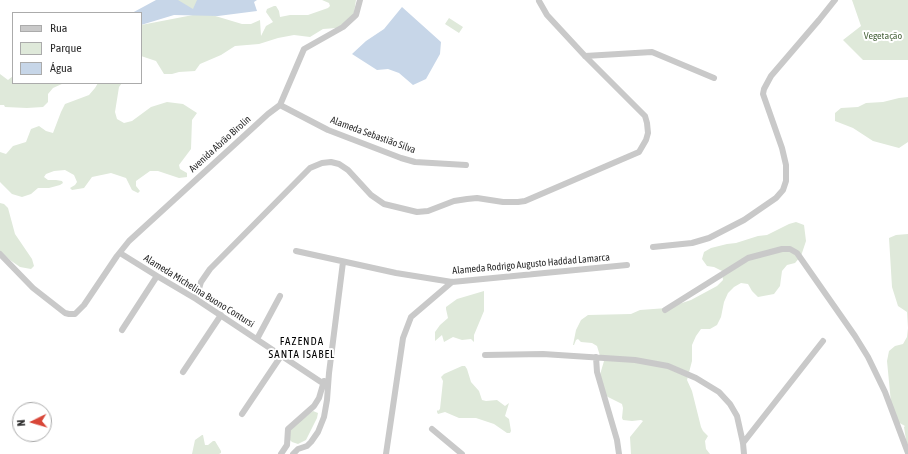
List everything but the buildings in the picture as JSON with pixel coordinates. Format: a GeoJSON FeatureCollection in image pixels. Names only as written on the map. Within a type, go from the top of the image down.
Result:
{"type":"FeatureCollection","features":[{"type":"Feature","properties":{"kind":"street","name":"Avenida Abrão Birolin"},"geometry":{"type":"LineString","coordinates":[[0,254],[33,288],[65,312],[75,314],[84,305],[120,253],[135,236],[268,114],[280,105],[304,49],[343,27],[356,15],[360,0]]}},
{"type":"Feature","properties":{"kind":"street"},"geometry":{"type":"LineString","coordinates":[[654,247],[692,243],[710,238],[744,220],[776,198],[783,190],[786,181],[786,165],[782,148],[763,94],[764,89],[771,76],[835,0]]}},
{"type":"Feature","properties":{"kind":"street"},"geometry":{"type":"LineString","coordinates":[[196,299],[201,282],[210,269],[310,168],[322,163],[331,162],[339,164],[348,170],[371,195],[384,204],[417,212],[428,211],[454,201],[467,198],[503,202],[525,201],[639,152],[648,133],[645,116],[585,56],[547,14],[538,1]]}},
{"type":"Feature","properties":{"kind":"street"},"geometry":{"type":"LineString","coordinates":[[585,56],[652,52],[714,78]]}},
{"type":"Feature","properties":{"kind":"street","name":"Alameda Sebastião Silva"},"geometry":{"type":"LineString","coordinates":[[280,105],[328,130],[401,158],[415,162],[466,165]]}},
{"type":"Feature","properties":{"kind":"street"},"geometry":{"type":"LineString","coordinates":[[665,310],[748,258],[782,249],[790,249],[797,253],[806,264],[868,357],[888,399],[908,453]]}},
{"type":"Feature","properties":{"kind":"street","name":"Alameda Rodrigo Augusto Haddad Lamarca"},"geometry":{"type":"LineString","coordinates":[[296,251],[396,273],[452,282],[627,265]]}},
{"type":"Feature","properties":{"kind":"street","name":"Alameda Michelina Buono Contursi"},"geometry":{"type":"LineString","coordinates":[[120,253],[196,299],[325,385]]}},
{"type":"Feature","properties":{"kind":"street"},"geometry":{"type":"LineString","coordinates":[[281,454],[288,441],[288,429],[314,406],[320,398],[325,385],[328,373],[343,262]]}},
{"type":"Feature","properties":{"kind":"street"},"geometry":{"type":"LineString","coordinates":[[122,330],[157,276]]}},
{"type":"Feature","properties":{"kind":"street"},"geometry":{"type":"LineString","coordinates":[[386,454],[403,338],[411,318],[452,282]]}},
{"type":"Feature","properties":{"kind":"street"},"geometry":{"type":"LineString","coordinates":[[257,339],[280,296]]}},
{"type":"Feature","properties":{"kind":"street"},"geometry":{"type":"LineString","coordinates":[[183,372],[220,315]]}},
{"type":"Feature","properties":{"kind":"street"},"geometry":{"type":"LineString","coordinates":[[743,443],[823,341]]}},
{"type":"Feature","properties":{"kind":"street"},"geometry":{"type":"LineString","coordinates":[[485,355],[543,354],[596,357],[635,360],[668,366],[696,378],[719,392],[730,404],[737,416],[744,454]]}},
{"type":"Feature","properties":{"kind":"street"},"geometry":{"type":"LineString","coordinates":[[242,414],[280,356]]}},
{"type":"Feature","properties":{"kind":"street"},"geometry":{"type":"LineString","coordinates":[[596,357],[597,372],[613,425],[619,454]]}},
{"type":"Feature","properties":{"kind":"street"},"geometry":{"type":"LineString","coordinates":[[293,454],[298,449],[307,446],[312,442],[318,432],[324,417],[327,400],[325,385]]}},
{"type":"Feature","properties":{"kind":"street"},"geometry":{"type":"LineString","coordinates":[[432,429],[462,454]]}},
{"type":"Feature","properties":{"kind":"street"},"geometry":{"type":"LineString","coordinates":[[288,441],[298,449]]}},
{"type":"Feature","properties":{"kind":"green space"},"geometry":{"type":"Polygon","coordinates":[[[162,0],[201,0],[212,15],[242,24],[251,24],[260,20],[261,36],[266,26],[273,22],[266,12],[267,9],[274,6],[276,6],[279,11],[280,17],[290,15],[308,15],[330,6],[329,3],[322,0],[356,0],[354,13],[351,18],[337,28],[323,29],[310,37],[294,35],[259,44],[235,46],[221,55],[200,64],[195,71],[164,74],[156,61],[142,56],[142,25],[193,15],[162,0]]]}},
{"type":"Feature","properties":{"kind":"green space","name":"Vegetação"},"geometry":{"type":"Polygon","coordinates":[[[852,0],[908,0],[908,60],[863,60],[843,40],[861,26],[852,0]]]}},
{"type":"Feature","properties":{"kind":"green space"},"geometry":{"type":"Polygon","coordinates":[[[449,18],[463,27],[459,33],[445,24],[449,18]]]}},
{"type":"Feature","properties":{"kind":"green space"},"geometry":{"type":"Polygon","coordinates":[[[0,74],[8,80],[12,77],[12,84],[62,84],[53,88],[48,94],[48,102],[43,107],[5,107],[4,105],[0,105],[0,74]]]}},
{"type":"Feature","properties":{"kind":"green space"},"geometry":{"type":"Polygon","coordinates":[[[97,84],[121,84],[119,87],[115,112],[117,119],[124,123],[132,121],[151,107],[167,102],[183,104],[197,113],[192,120],[191,149],[179,165],[180,169],[187,173],[187,177],[179,178],[158,171],[150,171],[136,181],[136,186],[140,191],[138,193],[132,190],[126,178],[111,173],[92,177],[84,188],[72,190],[70,188],[77,182],[74,175],[65,170],[54,171],[46,174],[44,177],[48,180],[62,181],[63,183],[60,185],[49,188],[38,188],[31,194],[22,197],[12,194],[0,182],[0,152],[6,154],[13,146],[26,142],[31,129],[39,126],[46,131],[53,133],[65,104],[89,95],[97,84]]]}},
{"type":"Feature","properties":{"kind":"green space"},"geometry":{"type":"Polygon","coordinates":[[[908,97],[908,142],[899,148],[873,141],[853,128],[835,121],[835,113],[841,108],[858,107],[866,103],[883,102],[908,97]]]}},
{"type":"Feature","properties":{"kind":"green space"},"geometry":{"type":"Polygon","coordinates":[[[0,203],[4,204],[8,208],[15,234],[32,259],[34,266],[31,269],[20,267],[0,251],[0,203]]]}},
{"type":"Feature","properties":{"kind":"green space"},"geometry":{"type":"Polygon","coordinates":[[[796,222],[804,225],[806,241],[801,256],[795,263],[787,265],[782,271],[780,286],[774,294],[758,297],[748,284],[741,283],[734,287],[728,293],[717,325],[710,329],[701,329],[692,345],[692,361],[687,380],[692,391],[701,427],[708,436],[705,441],[706,449],[710,454],[631,454],[630,437],[643,421],[623,420],[622,404],[608,397],[602,392],[599,378],[604,361],[600,356],[597,346],[592,343],[581,342],[578,339],[573,345],[576,330],[581,320],[588,315],[631,314],[640,310],[667,308],[691,300],[717,286],[723,280],[722,271],[714,267],[707,266],[702,259],[704,252],[711,248],[767,235],[796,222]]]}},
{"type":"Feature","properties":{"kind":"green space"},"geometry":{"type":"Polygon","coordinates":[[[908,234],[908,328],[907,312],[898,306],[892,287],[889,238],[896,235],[908,234]]]}},
{"type":"Feature","properties":{"kind":"green space"},"geometry":{"type":"Polygon","coordinates":[[[484,291],[484,311],[474,335],[474,342],[471,339],[462,340],[453,337],[444,342],[442,335],[435,341],[435,332],[448,318],[446,307],[457,299],[484,291]]]}},
{"type":"Feature","properties":{"kind":"green space"},"geometry":{"type":"Polygon","coordinates":[[[908,328],[908,453],[905,426],[896,421],[892,413],[887,361],[889,351],[895,346],[903,344],[907,337],[908,328]]]}},
{"type":"Feature","properties":{"kind":"green space"},"geometry":{"type":"Polygon","coordinates":[[[465,366],[467,369],[471,382],[479,391],[482,400],[497,400],[505,406],[509,403],[505,416],[509,419],[510,433],[507,433],[494,424],[476,418],[459,418],[445,412],[438,414],[437,410],[438,411],[440,409],[443,381],[441,377],[444,374],[465,366]]]}},
{"type":"Feature","properties":{"kind":"green space"},"geometry":{"type":"Polygon","coordinates":[[[313,411],[318,413],[317,418],[306,440],[298,444],[292,442],[288,438],[290,429],[313,411]]]}},
{"type":"Feature","properties":{"kind":"green space"},"geometry":{"type":"Polygon","coordinates":[[[202,435],[205,445],[215,441],[221,453],[192,454],[195,440],[202,435]]]}},
{"type":"Feature","properties":{"kind":"water"},"geometry":{"type":"Polygon","coordinates":[[[156,0],[178,0],[193,9],[197,0],[257,0],[254,2],[257,11],[218,16],[174,15],[142,25],[142,12],[134,12],[156,0]]]}},
{"type":"Feature","properties":{"kind":"water"},"geometry":{"type":"Polygon","coordinates":[[[402,7],[441,42],[440,54],[426,79],[413,85],[399,73],[388,69],[377,70],[352,54],[366,41],[384,29],[402,7]]]}},
{"type":"Feature","properties":{"kind":"district","name":"FAZENDA SANTA ISABEL"},"geometry":{"type":"Point","coordinates":[302,348]}}]}
